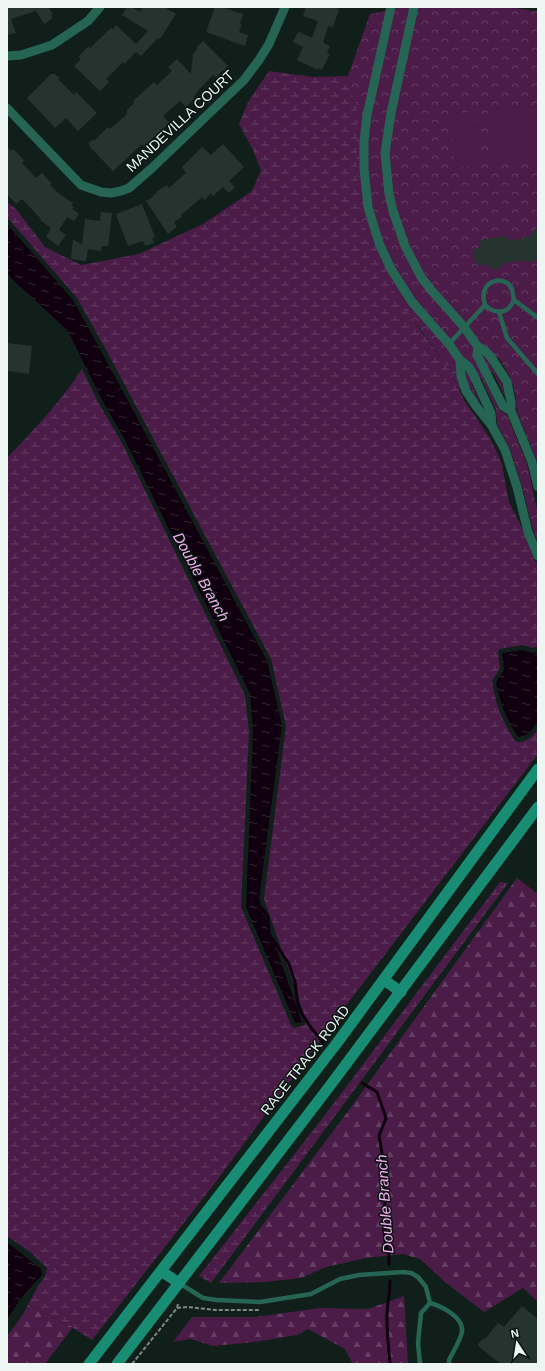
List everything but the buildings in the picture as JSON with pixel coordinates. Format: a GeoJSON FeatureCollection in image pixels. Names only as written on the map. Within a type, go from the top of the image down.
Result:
{"type":"FeatureCollection","features":[{"type":"Feature","properties":{"kind":"main road","name":"RACE TRACK ROAD"},"geometry":{"type":"LineString","coordinates":[[89,1364],[337,1043],[538,769]]}},
{"type":"Feature","properties":{"kind":"main road"},"geometry":{"type":"LineString","coordinates":[[117,1364],[352,1057],[538,806]]}},
{"type":"Feature","properties":{"kind":"main road"},"geometry":{"type":"LineString","coordinates":[[384,980],[401,992]]}},
{"type":"Feature","properties":{"kind":"main road"},"geometry":{"type":"LineString","coordinates":[[161,1271],[179,1283]]}},
{"type":"Feature","properties":{"kind":"street"},"geometry":{"type":"LineString","coordinates":[[7,56],[21,55],[52,45],[88,21],[100,7]]}},
{"type":"Feature","properties":{"kind":"street","name":"MANDEVILLA COURT"},"geometry":{"type":"LineString","coordinates":[[269,44],[275,25],[278,7]]}},
{"type":"Feature","properties":{"kind":"street","name":"MANDEVILLA COURT"},"geometry":{"type":"LineString","coordinates":[[7,108],[81,185],[101,192],[111,193],[121,191],[129,188],[152,168],[244,80],[269,44],[285,7]]}},
{"type":"Feature","properties":{"kind":"street"},"geometry":{"type":"LineString","coordinates":[[391,7],[367,115],[364,141],[364,168],[368,207],[379,243],[391,269],[412,302],[449,344],[460,360],[468,366],[491,413],[492,426]]}},
{"type":"Feature","properties":{"kind":"street"},"geometry":{"type":"LineString","coordinates":[[414,7],[387,132],[385,153],[389,194],[393,211],[405,246],[421,277],[464,327],[478,347],[491,357],[507,382],[511,402],[511,412],[532,462],[538,487]]}},
{"type":"Feature","properties":{"kind":"street"},"geometry":{"type":"LineString","coordinates":[[478,347],[477,355],[504,406],[511,412]]}},
{"type":"Feature","properties":{"kind":"street"},"geometry":{"type":"LineString","coordinates":[[460,360],[466,391],[492,426],[505,450],[517,487],[528,532],[538,556]]}},
{"type":"Feature","properties":{"kind":"lane"},"geometry":{"type":"LineString","coordinates":[[495,280],[501,280],[509,283],[513,290],[514,300],[507,309],[499,312],[490,310],[485,305],[483,297],[484,290],[487,286],[495,280]]}},
{"type":"Feature","properties":{"kind":"lane"},"geometry":{"type":"LineString","coordinates":[[514,300],[538,318]]}},
{"type":"Feature","properties":{"kind":"lane"},"geometry":{"type":"LineString","coordinates":[[449,344],[485,305]]}},
{"type":"Feature","properties":{"kind":"lane"},"geometry":{"type":"LineString","coordinates":[[499,312],[507,338],[538,374]]}},
{"type":"Feature","properties":{"kind":"lane"},"geometry":{"type":"LineString","coordinates":[[179,1283],[203,1298],[260,1302],[311,1294],[340,1279],[360,1275],[403,1272],[411,1273],[418,1277],[426,1288],[430,1302]]}},
{"type":"Feature","properties":{"kind":"lane"},"geometry":{"type":"LineString","coordinates":[[420,1364],[418,1343],[421,1312],[430,1302]]}},
{"type":"Feature","properties":{"kind":"lane"},"geometry":{"type":"LineString","coordinates":[[430,1302],[442,1307],[456,1316],[462,1327],[462,1333],[449,1360],[449,1364]]}},
{"type":"Feature","properties":{"kind":"path"},"geometry":{"type":"LineString","coordinates":[[132,1364],[177,1308],[178,1304]]}},
{"type":"Feature","properties":{"kind":"green space"},"geometry":{"type":"Polygon","coordinates":[[[404,7],[509,7],[538,11],[538,464],[517,412],[518,409],[516,408],[512,381],[498,357],[489,363],[502,384],[506,399],[493,372],[483,377],[499,409],[507,415],[527,464],[538,514],[538,543],[510,449],[497,424],[496,410],[481,378],[471,382],[481,405],[467,383],[459,389],[450,370],[397,297],[380,254],[361,221],[357,169],[357,110],[348,76],[370,14],[404,7]]]}},
{"type":"Feature","properties":{"kind":"green space"},"geometry":{"type":"Polygon","coordinates":[[[269,71],[313,77],[348,76],[357,110],[357,169],[380,254],[418,327],[450,370],[464,400],[490,438],[501,461],[509,502],[538,565],[538,646],[533,648],[523,645],[499,649],[500,668],[492,681],[495,698],[500,712],[515,741],[525,741],[534,735],[538,729],[538,754],[338,1016],[215,1183],[92,1340],[73,1327],[28,1305],[38,1286],[45,1277],[47,1268],[29,1251],[7,1236],[7,458],[56,404],[82,369],[98,402],[122,443],[245,695],[249,732],[241,907],[291,1025],[294,1028],[305,1025],[306,1020],[264,899],[286,726],[271,659],[77,298],[7,217],[7,202],[16,209],[45,247],[81,265],[139,254],[203,224],[252,191],[261,170],[253,150],[239,124],[248,102],[269,71]]]}},
{"type":"Feature","properties":{"kind":"green space"},"geometry":{"type":"Polygon","coordinates":[[[537,106],[538,161],[523,163],[518,159],[515,162],[496,164],[490,160],[487,114],[490,110],[508,108],[514,112],[518,107],[537,106]]]}},
{"type":"Feature","properties":{"kind":"green space"},"geometry":{"type":"Polygon","coordinates":[[[471,112],[477,115],[481,162],[478,166],[459,167],[454,164],[451,118],[453,114],[471,112]]]}},
{"type":"Feature","properties":{"kind":"green space"},"geometry":{"type":"Polygon","coordinates":[[[517,878],[538,894],[538,1302],[523,1288],[484,1312],[445,1282],[420,1259],[403,1254],[366,1258],[326,1267],[301,1278],[265,1282],[219,1283],[349,1110],[517,878]]]}},
{"type":"Feature","properties":{"kind":"green space"},"geometry":{"type":"Polygon","coordinates":[[[500,882],[508,883],[211,1283],[199,1276],[325,1115],[500,882]]]}},
{"type":"Feature","properties":{"kind":"green space"},"geometry":{"type":"Polygon","coordinates":[[[404,1296],[408,1364],[353,1364],[345,1349],[308,1329],[297,1335],[255,1342],[213,1346],[191,1339],[173,1342],[192,1317],[256,1317],[320,1308],[368,1309],[404,1296]]]}},
{"type":"Feature","properties":{"kind":"green space"},"geometry":{"type":"Polygon","coordinates":[[[28,1305],[73,1327],[45,1364],[7,1364],[7,1336],[22,1316],[28,1305]]]}},
{"type":"Feature","properties":{"kind":"water"},"geometry":{"type":"Polygon","coordinates":[[[7,224],[73,300],[267,661],[282,725],[259,899],[302,1022],[295,1023],[246,907],[253,732],[250,694],[125,440],[102,400],[68,331],[12,279],[7,272],[7,224]]]}},
{"type":"Feature","properties":{"kind":"water"},"geometry":{"type":"Polygon","coordinates":[[[523,650],[533,653],[538,652],[538,721],[529,734],[518,737],[504,711],[496,682],[504,670],[502,653],[523,650]]]}},
{"type":"Feature","properties":{"kind":"water"},"geometry":{"type":"Polygon","coordinates":[[[7,1242],[41,1269],[42,1275],[22,1297],[7,1319],[7,1242]]]}},
{"type":"Feature","properties":{"kind":"waterway","name":"Double Branch"},"geometry":{"type":"LineString","coordinates":[[262,908],[268,917],[269,931]]}},
{"type":"Feature","properties":{"kind":"waterway","name":"Double Branch"},"geometry":{"type":"LineString","coordinates":[[272,938],[289,964],[295,982],[298,1005],[302,1014],[323,1042]]}},
{"type":"Feature","properties":{"kind":"waterway","name":"Double Branch"},"geometry":{"type":"LineString","coordinates":[[362,1083],[377,1092],[386,1118],[379,1136],[386,1175],[384,1229],[385,1241],[389,1254],[389,1264]]}},
{"type":"Feature","properties":{"kind":"waterway","name":"Double Branch"},"geometry":{"type":"LineString","coordinates":[[390,1281],[387,1317],[390,1364]]}}]}
